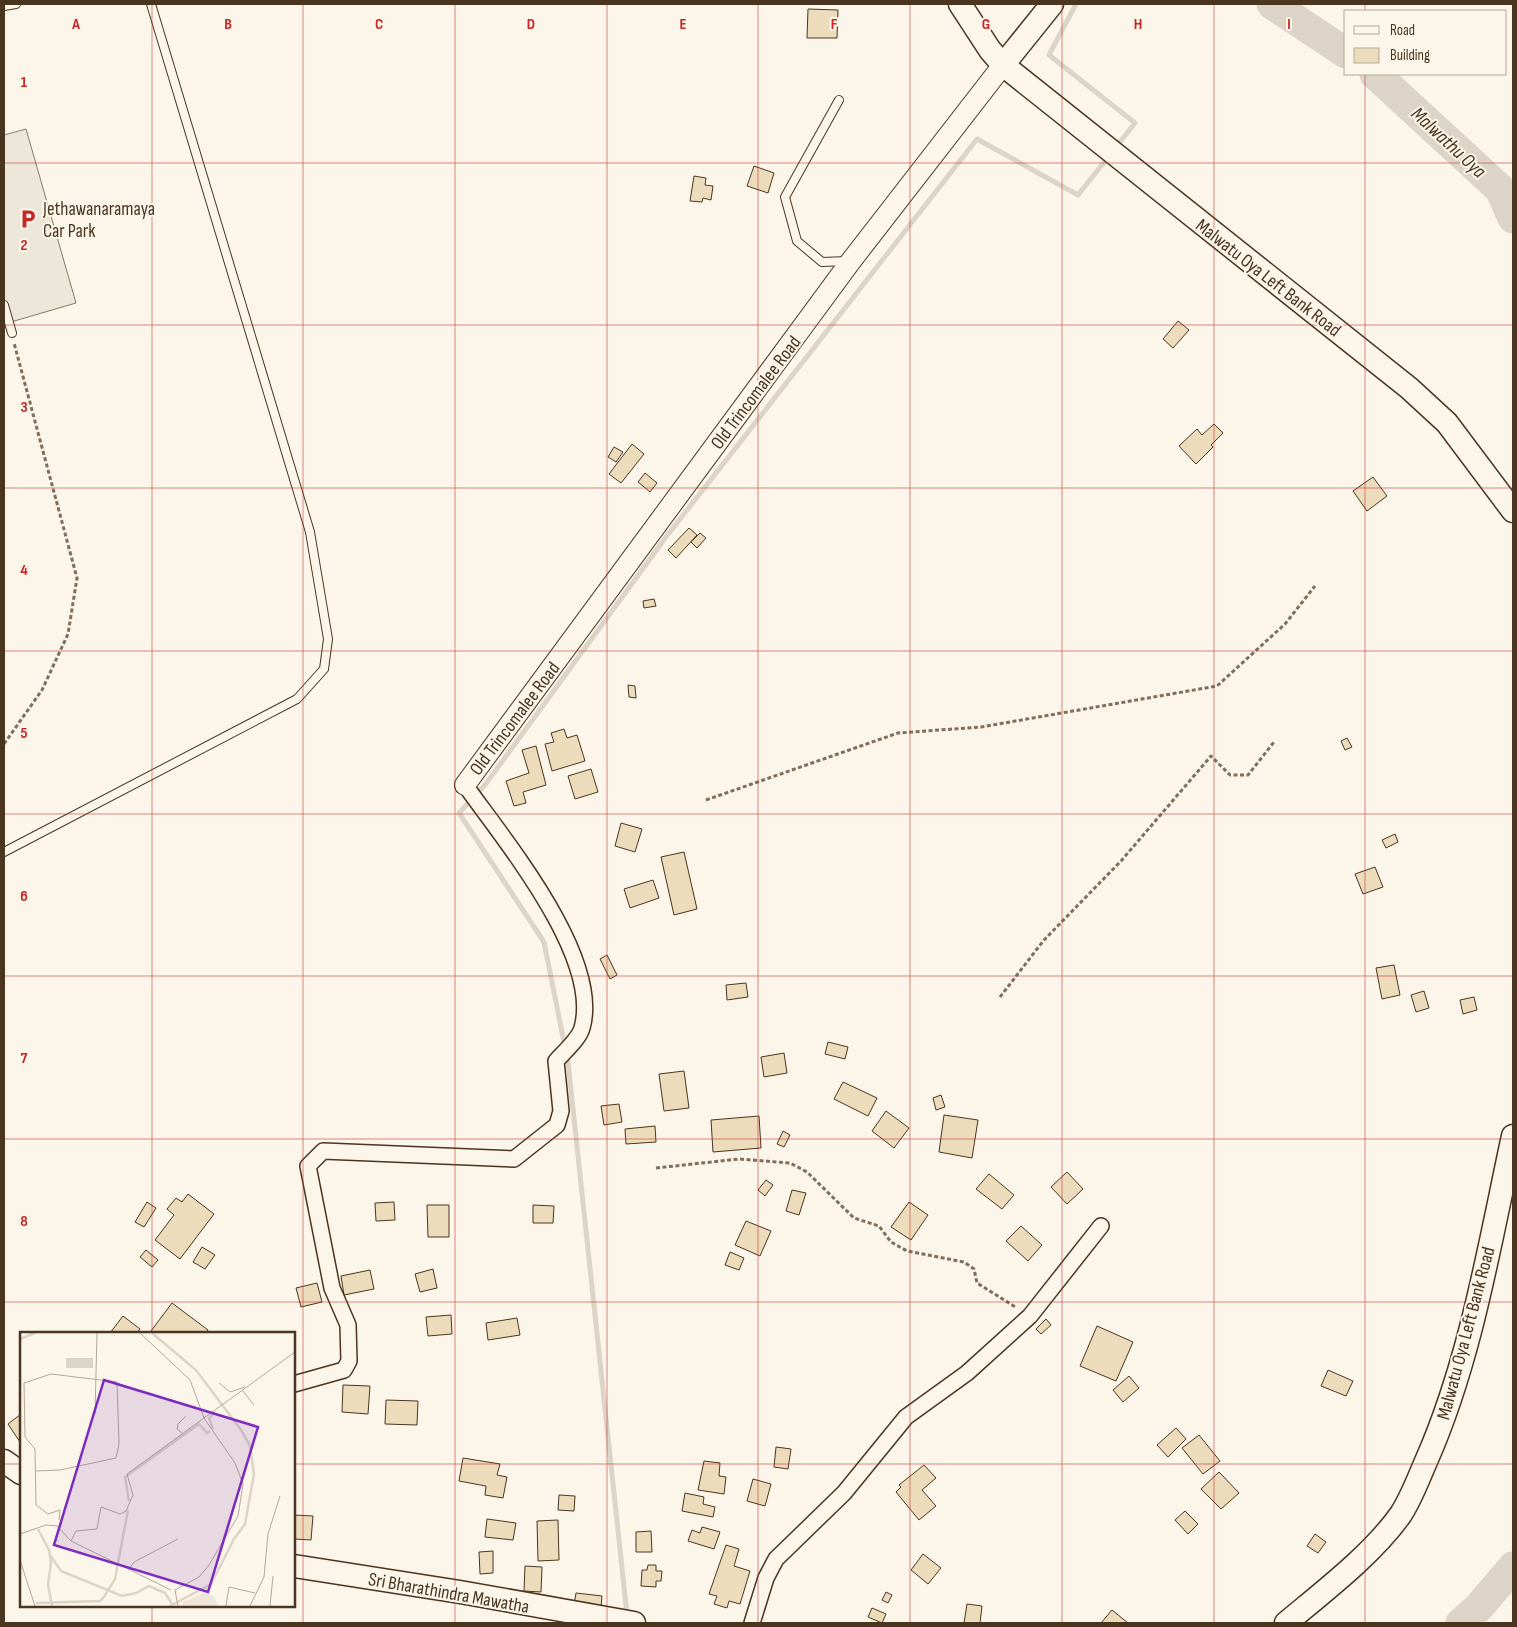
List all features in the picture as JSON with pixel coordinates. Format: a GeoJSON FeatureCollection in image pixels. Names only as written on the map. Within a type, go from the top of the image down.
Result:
{"type":"FeatureCollection","features":[{"type":"Feature","properties":{"kind":"main road","name":"Malwatu Oya Left Bank Road"},"geometry":{"type":"LineString","coordinates":[[960,4],[990,50],[1003,65],[1410,388],[1447,424],[1513,510]]}},
{"type":"Feature","properties":{"kind":"main road","name":"Old Trincomalee Road"},"geometry":{"type":"LineString","coordinates":[[1003,65],[1052,4]]}},
{"type":"Feature","properties":{"kind":"main road","name":"Malwatu Oya Left Bank Road"},"geometry":{"type":"LineString","coordinates":[[1286,1623],[1330,1588],[1380,1538],[1402,1513],[1417,1482],[1445,1416],[1458,1376],[1513,1136]]}},
{"type":"Feature","properties":{"kind":"main road"},"geometry":{"type":"LineString","coordinates":[[4,1461],[20,1471]]}},
{"type":"Feature","properties":{"kind":"main road","name":"Sri Bharathindra Mawatha"},"geometry":{"type":"LineString","coordinates":[[295,1566],[460,1592],[634,1623]]}},
{"type":"Feature","properties":{"kind":"street","name":"Old Trincomalee Road"},"geometry":{"type":"LineString","coordinates":[[464,785],[851,261],[1003,65]]}},
{"type":"Feature","properties":{"kind":"street"},"geometry":{"type":"LineString","coordinates":[[295,1384],[344,1370],[349,1361],[348,1325],[332,1288],[308,1166],[323,1150],[514,1159],[557,1125],[561,1111],[556,1061],[582,1030],[584,995],[576,962],[544,895],[464,785]]}},
{"type":"Feature","properties":{"kind":"street"},"geometry":{"type":"LineString","coordinates":[[752,1623],[766,1578],[776,1558],[844,1493],[906,1417],[967,1373],[1030,1316],[1101,1226]]}},
{"type":"Feature","properties":{"kind":"lane"},"geometry":{"type":"LineString","coordinates":[[4,6],[16,4]]}},
{"type":"Feature","properties":{"kind":"lane"},"geometry":{"type":"LineString","coordinates":[[4,852],[297,699],[324,669],[328,639],[310,532],[151,4]]}},
{"type":"Feature","properties":{"kind":"lane"},"geometry":{"type":"LineString","coordinates":[[839,100],[785,197],[797,241],[822,262],[851,261]]}},
{"type":"Feature","properties":{"kind":"lane"},"geometry":{"type":"LineString","coordinates":[[4,305],[12,333]]}},
{"type":"Feature","properties":{"kind":"path"},"geometry":{"type":"LineString","coordinates":[[4,744],[42,690],[68,634],[77,578],[12,333]]}},
{"type":"Feature","properties":{"kind":"path"},"geometry":{"type":"LineString","coordinates":[[706,800],[898,733],[981,727],[1217,686],[1285,624],[1315,586]]}},
{"type":"Feature","properties":{"kind":"path"},"geometry":{"type":"LineString","coordinates":[[1000,997],[1044,940],[1121,861],[1211,756],[1230,775],[1248,775],[1274,742]]}},
{"type":"Feature","properties":{"kind":"path"},"geometry":{"type":"LineString","coordinates":[[656,1168],[739,1159],[790,1163],[807,1172],[854,1218],[879,1226],[891,1242],[907,1251],[964,1262],[974,1269],[977,1282],[1030,1316]]}},
{"type":"Feature","properties":{"kind":"shaded area","name":"Jethawanaramaya Car Park"},"geometry":{"type":"Polygon","coordinates":[[[26,129],[76,303],[4,324],[4,135],[26,129]]]}},
{"type":"Feature","properties":{"kind":"building"},"geometry":{"type":"Polygon","coordinates":[[[808,9],[838,10],[837,38],[807,38],[808,9]]]}},
{"type":"Feature","properties":{"kind":"building"},"geometry":{"type":"Polygon","coordinates":[[[754,166],[774,173],[768,193],[747,186],[754,166]]]}},
{"type":"Feature","properties":{"kind":"building"},"geometry":{"type":"Polygon","coordinates":[[[694,176],[706,178],[705,185],[713,186],[711,200],[703,198],[702,202],[690,201],[694,176]]]}},
{"type":"Feature","properties":{"kind":"building"},"geometry":{"type":"Polygon","coordinates":[[[1178,321],[1189,330],[1173,348],[1163,339],[1178,321]]]}},
{"type":"Feature","properties":{"kind":"building"},"geometry":{"type":"Polygon","coordinates":[[[1214,424],[1223,433],[1211,445],[1213,447],[1196,464],[1179,446],[1197,429],[1202,435],[1214,424]]]}},
{"type":"Feature","properties":{"kind":"building"},"geometry":{"type":"Polygon","coordinates":[[[632,444],[644,454],[621,483],[609,474],[632,444]]]}},
{"type":"Feature","properties":{"kind":"building"},"geometry":{"type":"Polygon","coordinates":[[[614,447],[623,452],[616,462],[608,457],[614,447]]]}},
{"type":"Feature","properties":{"kind":"building"},"geometry":{"type":"Polygon","coordinates":[[[645,473],[657,483],[650,492],[638,482],[645,473]]]}},
{"type":"Feature","properties":{"kind":"building"},"geometry":{"type":"Polygon","coordinates":[[[1373,477],[1387,496],[1367,511],[1353,491],[1373,477]]]}},
{"type":"Feature","properties":{"kind":"building"},"geometry":{"type":"Polygon","coordinates":[[[689,528],[697,535],[676,558],[668,550],[689,528]]]}},
{"type":"Feature","properties":{"kind":"building"},"geometry":{"type":"Polygon","coordinates":[[[700,533],[706,538],[697,548],[691,542],[700,533]]]}},
{"type":"Feature","properties":{"kind":"building"},"geometry":{"type":"Polygon","coordinates":[[[654,599],[656,606],[644,608],[643,601],[654,599]]]}},
{"type":"Feature","properties":{"kind":"building"},"geometry":{"type":"Polygon","coordinates":[[[628,685],[635,686],[636,698],[629,697],[628,685]]]}},
{"type":"Feature","properties":{"kind":"building"},"geometry":{"type":"Polygon","coordinates":[[[564,729],[567,738],[577,735],[585,761],[552,771],[545,744],[554,742],[551,733],[564,729]]]}},
{"type":"Feature","properties":{"kind":"building"},"geometry":{"type":"Polygon","coordinates":[[[1347,738],[1352,747],[1345,750],[1341,741],[1347,738]]]}},
{"type":"Feature","properties":{"kind":"building"},"geometry":{"type":"Polygon","coordinates":[[[536,746],[546,785],[523,792],[526,803],[514,806],[506,781],[529,773],[522,750],[536,746]]]}},
{"type":"Feature","properties":{"kind":"building"},"geometry":{"type":"Polygon","coordinates":[[[591,769],[598,792],[575,799],[568,776],[591,769]]]}},
{"type":"Feature","properties":{"kind":"building"},"geometry":{"type":"Polygon","coordinates":[[[621,823],[642,829],[635,852],[615,846],[621,823]]]}},
{"type":"Feature","properties":{"kind":"building"},"geometry":{"type":"Polygon","coordinates":[[[1395,834],[1398,842],[1386,848],[1382,840],[1395,834]]]}},
{"type":"Feature","properties":{"kind":"building"},"geometry":{"type":"Polygon","coordinates":[[[684,852],[697,909],[674,915],[661,857],[684,852]]]}},
{"type":"Feature","properties":{"kind":"building"},"geometry":{"type":"Polygon","coordinates":[[[1375,867],[1383,887],[1363,894],[1355,874],[1375,867]]]}},
{"type":"Feature","properties":{"kind":"building"},"geometry":{"type":"Polygon","coordinates":[[[653,880],[659,898],[630,908],[624,889],[653,880]]]}},
{"type":"Feature","properties":{"kind":"building"},"geometry":{"type":"Polygon","coordinates":[[[607,955],[617,975],[610,979],[600,959],[607,955]]]}},
{"type":"Feature","properties":{"kind":"building"},"geometry":{"type":"Polygon","coordinates":[[[1394,965],[1400,995],[1382,999],[1376,968],[1394,965]]]}},
{"type":"Feature","properties":{"kind":"building"},"geometry":{"type":"Polygon","coordinates":[[[746,983],[748,997],[727,1000],[726,985],[746,983]]]}},
{"type":"Feature","properties":{"kind":"building"},"geometry":{"type":"Polygon","coordinates":[[[1424,991],[1429,1008],[1416,1012],[1411,995],[1424,991]]]}},
{"type":"Feature","properties":{"kind":"building"},"geometry":{"type":"Polygon","coordinates":[[[1474,997],[1477,1010],[1463,1014],[1460,1000],[1474,997]]]}},
{"type":"Feature","properties":{"kind":"building"},"geometry":{"type":"Polygon","coordinates":[[[828,1042],[848,1047],[845,1059],[825,1054],[828,1042]]]}},
{"type":"Feature","properties":{"kind":"building"},"geometry":{"type":"Polygon","coordinates":[[[784,1053],[787,1073],[764,1077],[761,1057],[784,1053]]]}},
{"type":"Feature","properties":{"kind":"building"},"geometry":{"type":"Polygon","coordinates":[[[684,1071],[689,1108],[664,1111],[659,1074],[684,1071]]]}},
{"type":"Feature","properties":{"kind":"building"},"geometry":{"type":"Polygon","coordinates":[[[843,1082],[877,1098],[868,1116],[834,1099],[843,1082]]]}},
{"type":"Feature","properties":{"kind":"building"},"geometry":{"type":"Polygon","coordinates":[[[941,1095],[945,1107],[936,1110],[933,1098],[941,1095]]]}},
{"type":"Feature","properties":{"kind":"building"},"geometry":{"type":"Polygon","coordinates":[[[619,1104],[622,1122],[604,1125],[601,1106],[619,1104]]]}},
{"type":"Feature","properties":{"kind":"building"},"geometry":{"type":"Polygon","coordinates":[[[886,1111],[909,1128],[894,1148],[872,1131],[886,1111]]]}},
{"type":"Feature","properties":{"kind":"building"},"geometry":{"type":"Polygon","coordinates":[[[944,1115],[978,1120],[972,1158],[939,1152],[944,1115]]]}},
{"type":"Feature","properties":{"kind":"building"},"geometry":{"type":"Polygon","coordinates":[[[759,1116],[761,1148],[713,1152],[711,1120],[759,1116]]]}},
{"type":"Feature","properties":{"kind":"building"},"geometry":{"type":"Polygon","coordinates":[[[655,1126],[656,1142],[626,1144],[625,1129],[655,1126]]]}},
{"type":"Feature","properties":{"kind":"building"},"geometry":{"type":"Polygon","coordinates":[[[783,1131],[790,1135],[784,1147],[777,1144],[783,1131]]]}},
{"type":"Feature","properties":{"kind":"building"},"geometry":{"type":"Polygon","coordinates":[[[1067,1172],[1083,1189],[1067,1204],[1051,1187],[1067,1172]]]}},
{"type":"Feature","properties":{"kind":"building"},"geometry":{"type":"Polygon","coordinates":[[[989,1174],[1014,1195],[1002,1209],[976,1189],[989,1174]]]}},
{"type":"Feature","properties":{"kind":"building"},"geometry":{"type":"Polygon","coordinates":[[[766,1180],[773,1185],[765,1196],[758,1190],[766,1180]]]}},
{"type":"Feature","properties":{"kind":"building"},"geometry":{"type":"Polygon","coordinates":[[[792,1190],[806,1193],[799,1215],[786,1211],[792,1190]]]}},
{"type":"Feature","properties":{"kind":"building"},"geometry":{"type":"Polygon","coordinates":[[[188,1194],[214,1214],[180,1259],[155,1240],[174,1215],[167,1209],[176,1198],[182,1202],[188,1194]]]}},
{"type":"Feature","properties":{"kind":"building"},"geometry":{"type":"Polygon","coordinates":[[[147,1202],[156,1208],[144,1227],[135,1222],[147,1202]]]}},
{"type":"Feature","properties":{"kind":"building"},"geometry":{"type":"Polygon","coordinates":[[[394,1202],[395,1220],[376,1221],[375,1203],[394,1202]]]}},
{"type":"Feature","properties":{"kind":"building"},"geometry":{"type":"Polygon","coordinates":[[[909,1202],[928,1215],[911,1240],[891,1227],[909,1202]]]}},
{"type":"Feature","properties":{"kind":"building"},"geometry":{"type":"Polygon","coordinates":[[[427,1205],[449,1205],[449,1237],[428,1237],[427,1205]]]}},
{"type":"Feature","properties":{"kind":"building"},"geometry":{"type":"Polygon","coordinates":[[[533,1205],[554,1206],[553,1223],[533,1223],[533,1205]]]}},
{"type":"Feature","properties":{"kind":"building"},"geometry":{"type":"Polygon","coordinates":[[[746,1221],[771,1231],[760,1256],[735,1245],[746,1221]]]}},
{"type":"Feature","properties":{"kind":"building"},"geometry":{"type":"Polygon","coordinates":[[[1021,1226],[1042,1245],[1028,1261],[1006,1241],[1021,1226]]]}},
{"type":"Feature","properties":{"kind":"building"},"geometry":{"type":"Polygon","coordinates":[[[202,1247],[215,1255],[205,1269],[193,1262],[202,1247]]]}},
{"type":"Feature","properties":{"kind":"building"},"geometry":{"type":"Polygon","coordinates":[[[146,1250],[158,1260],[152,1267],[140,1257],[146,1250]]]}},
{"type":"Feature","properties":{"kind":"building"},"geometry":{"type":"Polygon","coordinates":[[[730,1252],[744,1258],[739,1270],[725,1265],[730,1252]]]}},
{"type":"Feature","properties":{"kind":"building"},"geometry":{"type":"Polygon","coordinates":[[[433,1269],[437,1288],[420,1292],[415,1274],[433,1269]]]}},
{"type":"Feature","properties":{"kind":"building"},"geometry":{"type":"Polygon","coordinates":[[[370,1270],[374,1289],[344,1295],[341,1276],[370,1270]]]}},
{"type":"Feature","properties":{"kind":"building"},"geometry":{"type":"Polygon","coordinates":[[[317,1283],[322,1302],[301,1307],[296,1288],[317,1283]]]}},
{"type":"Feature","properties":{"kind":"building"},"geometry":{"type":"Polygon","coordinates":[[[172,1303],[208,1330],[207,1332],[151,1331],[172,1303]]]}},
{"type":"Feature","properties":{"kind":"building"},"geometry":{"type":"Polygon","coordinates":[[[451,1315],[452,1334],[428,1336],[426,1317],[451,1315]]]}},
{"type":"Feature","properties":{"kind":"building"},"geometry":{"type":"Polygon","coordinates":[[[123,1316],[140,1329],[138,1332],[111,1332],[123,1316]]]}},
{"type":"Feature","properties":{"kind":"building"},"geometry":{"type":"Polygon","coordinates":[[[517,1318],[520,1335],[488,1340],[486,1323],[517,1318]]]}},
{"type":"Feature","properties":{"kind":"building"},"geometry":{"type":"Polygon","coordinates":[[[1046,1319],[1051,1325],[1041,1334],[1036,1329],[1046,1319]]]}},
{"type":"Feature","properties":{"kind":"building"},"geometry":{"type":"Polygon","coordinates":[[[1097,1326],[1133,1342],[1116,1381],[1080,1366],[1097,1326]]]}},
{"type":"Feature","properties":{"kind":"building"},"geometry":{"type":"Polygon","coordinates":[[[1328,1370],[1353,1381],[1346,1396],[1321,1386],[1328,1370]]]}},
{"type":"Feature","properties":{"kind":"building"},"geometry":{"type":"Polygon","coordinates":[[[1129,1376],[1139,1388],[1123,1402],[1113,1390],[1129,1376]]]}},
{"type":"Feature","properties":{"kind":"building"},"geometry":{"type":"Polygon","coordinates":[[[343,1385],[370,1386],[368,1414],[342,1412],[343,1385]]]}},
{"type":"Feature","properties":{"kind":"building"},"geometry":{"type":"Polygon","coordinates":[[[386,1400],[418,1401],[417,1425],[385,1424],[386,1400]]]}},
{"type":"Feature","properties":{"kind":"building"},"geometry":{"type":"Polygon","coordinates":[[[20,1415],[20,1442],[8,1424],[20,1415]]]}},
{"type":"Feature","properties":{"kind":"building"},"geometry":{"type":"Polygon","coordinates":[[[1176,1428],[1186,1439],[1168,1457],[1157,1445],[1176,1428]]]}},
{"type":"Feature","properties":{"kind":"building"},"geometry":{"type":"Polygon","coordinates":[[[1199,1435],[1220,1461],[1203,1474],[1182,1448],[1199,1435]]]}},
{"type":"Feature","properties":{"kind":"building"},"geometry":{"type":"Polygon","coordinates":[[[776,1447],[791,1449],[788,1469],[774,1467],[776,1447]]]}},
{"type":"Feature","properties":{"kind":"building"},"geometry":{"type":"Polygon","coordinates":[[[463,1458],[500,1464],[497,1475],[507,1477],[503,1498],[485,1495],[486,1486],[459,1481],[463,1458]]]}},
{"type":"Feature","properties":{"kind":"building"},"geometry":{"type":"Polygon","coordinates":[[[704,1461],[720,1463],[719,1476],[726,1477],[724,1494],[698,1490],[704,1461]]]}},
{"type":"Feature","properties":{"kind":"building"},"geometry":{"type":"Polygon","coordinates":[[[924,1465],[936,1478],[922,1490],[936,1506],[919,1520],[896,1492],[901,1487],[899,1485],[924,1465]]]}},
{"type":"Feature","properties":{"kind":"building"},"geometry":{"type":"Polygon","coordinates":[[[1219,1472],[1239,1493],[1221,1509],[1201,1489],[1219,1472]]]}},
{"type":"Feature","properties":{"kind":"building"},"geometry":{"type":"Polygon","coordinates":[[[753,1479],[771,1484],[765,1506],[747,1501],[753,1479]]]}},
{"type":"Feature","properties":{"kind":"building"},"geometry":{"type":"Polygon","coordinates":[[[685,1493],[704,1497],[703,1504],[715,1507],[713,1517],[682,1511],[685,1493]]]}},
{"type":"Feature","properties":{"kind":"building"},"geometry":{"type":"Polygon","coordinates":[[[559,1495],[575,1496],[574,1511],[558,1510],[559,1495]]]}},
{"type":"Feature","properties":{"kind":"building"},"geometry":{"type":"Polygon","coordinates":[[[1185,1511],[1198,1524],[1188,1534],[1175,1520],[1185,1511]]]}},
{"type":"Feature","properties":{"kind":"building"},"geometry":{"type":"Polygon","coordinates":[[[295,1515],[313,1516],[311,1540],[295,1539],[295,1515]]]}},
{"type":"Feature","properties":{"kind":"building"},"geometry":{"type":"Polygon","coordinates":[[[487,1519],[516,1523],[513,1540],[485,1537],[487,1519]]]}},
{"type":"Feature","properties":{"kind":"building"},"geometry":{"type":"Polygon","coordinates":[[[558,1520],[559,1560],[538,1561],[537,1521],[558,1520]]]}},
{"type":"Feature","properties":{"kind":"building"},"geometry":{"type":"Polygon","coordinates":[[[702,1527],[720,1532],[714,1549],[688,1541],[692,1530],[700,1533],[702,1527]]]}},
{"type":"Feature","properties":{"kind":"building"},"geometry":{"type":"Polygon","coordinates":[[[651,1531],[652,1552],[636,1552],[636,1532],[651,1531]]]}},
{"type":"Feature","properties":{"kind":"building"},"geometry":{"type":"Polygon","coordinates":[[[1315,1534],[1326,1542],[1318,1553],[1307,1546],[1315,1534]]]}},
{"type":"Feature","properties":{"kind":"building"},"geometry":{"type":"Polygon","coordinates":[[[726,1545],[739,1549],[734,1566],[750,1571],[740,1604],[729,1601],[727,1608],[714,1604],[717,1596],[709,1594],[726,1545]]]}},
{"type":"Feature","properties":{"kind":"building"},"geometry":{"type":"Polygon","coordinates":[[[493,1551],[493,1573],[480,1574],[479,1552],[493,1551]]]}},
{"type":"Feature","properties":{"kind":"building"},"geometry":{"type":"Polygon","coordinates":[[[923,1554],[941,1568],[928,1584],[911,1570],[923,1554]]]}},
{"type":"Feature","properties":{"kind":"building"},"geometry":{"type":"Polygon","coordinates":[[[648,1565],[656,1565],[656,1571],[662,1571],[661,1581],[656,1581],[656,1587],[641,1586],[642,1570],[647,1570],[648,1565]]]}},
{"type":"Feature","properties":{"kind":"building"},"geometry":{"type":"Polygon","coordinates":[[[525,1566],[542,1567],[541,1592],[524,1591],[525,1566]]]}},
{"type":"Feature","properties":{"kind":"building"},"geometry":{"type":"Polygon","coordinates":[[[886,1592],[892,1595],[888,1603],[882,1600],[886,1592]]]}},
{"type":"Feature","properties":{"kind":"building"},"geometry":{"type":"Polygon","coordinates":[[[576,1593],[602,1596],[601,1607],[574,1605],[576,1593]]]}},
{"type":"Feature","properties":{"kind":"building"},"geometry":{"type":"Polygon","coordinates":[[[967,1604],[982,1606],[980,1623],[964,1623],[967,1604]]]}},
{"type":"Feature","properties":{"kind":"building"},"geometry":{"type":"Polygon","coordinates":[[[872,1608],[886,1614],[882,1623],[868,1617],[872,1608]]]}},
{"type":"Feature","properties":{"kind":"building"},"geometry":{"type":"Polygon","coordinates":[[[1112,1610],[1128,1623],[1101,1623],[1112,1610]]]}},
{"type":"Feature","properties":{"kind":"waterway"},"geometry":{"type":"LineString","coordinates":[[1076,4],[1049,55],[1135,123],[1116,147]]}},
{"type":"Feature","properties":{"kind":"waterway","name":"Malwathu Oya"},"geometry":{"type":"LineString","coordinates":[[1272,4],[1344,52]]}},
{"type":"Feature","properties":{"kind":"waterway","name":"Malwathu Oya"},"geometry":{"type":"LineString","coordinates":[[1376,75],[1500,189],[1513,218]]}},
{"type":"Feature","properties":{"kind":"waterway"},"geometry":{"type":"LineString","coordinates":[[627,1615],[568,1062],[544,942],[459,813],[485,785],[666,537],[977,139],[1078,195],[1109,156]]}},
{"type":"Feature","properties":{"kind":"waterway","name":"Malwathu Oya"},"geometry":{"type":"LineString","coordinates":[[1461,1623],[1478,1608],[1513,1567]]}},
{"type":"Feature","properties":{"kind":"place","name":"Jethawanaramaya Car Park"},"geometry":{"type":"Point","coordinates":[28,219]}}]}
